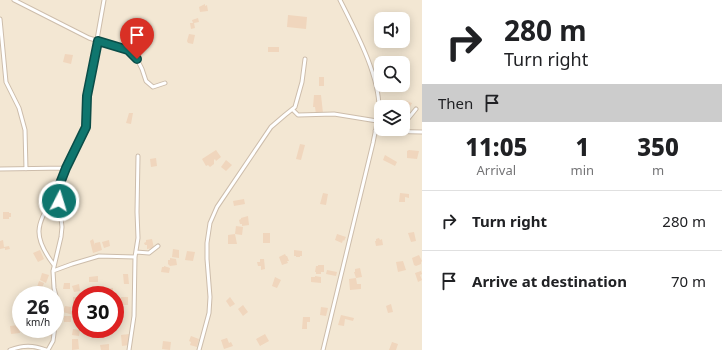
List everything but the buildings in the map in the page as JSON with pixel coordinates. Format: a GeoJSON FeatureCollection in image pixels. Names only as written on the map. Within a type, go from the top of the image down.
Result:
{"type":"FeatureCollection","features":[{"type":"Feature","properties":{"kind":"street"},"geometry":{"type":"LineString","coordinates":[[14,0],[71,30],[98,41],[128,50],[137,59],[149,84],[153,87],[165,83]]}},
{"type":"Feature","properties":{"kind":"street"},"geometry":{"type":"LineString","coordinates":[[54,265],[43,251],[39,239],[38,226],[59,186],[86,127],[87,96],[98,41],[104,0]]}},
{"type":"Feature","properties":{"kind":"street"},"geometry":{"type":"LineString","coordinates":[[340,0],[359,39],[375,80],[378,100]]}},
{"type":"Feature","properties":{"kind":"street"},"geometry":{"type":"LineString","coordinates":[[0,19],[6,82],[19,108],[25,130],[26,169]]}},
{"type":"Feature","properties":{"kind":"street"},"geometry":{"type":"LineString","coordinates":[[199,350],[209,313],[210,297],[207,243],[210,223],[217,207],[271,127],[295,107],[299,98],[305,59]]}},
{"type":"Feature","properties":{"kind":"street"},"geometry":{"type":"LineString","coordinates":[[410,116],[416,109]]}},
{"type":"Feature","properties":{"kind":"street"},"geometry":{"type":"LineString","coordinates":[[293,110],[298,114],[334,114],[374,121]]}},
{"type":"Feature","properties":{"kind":"street"},"geometry":{"type":"LineString","coordinates":[[410,131],[422,132]]}},
{"type":"Feature","properties":{"kind":"street"},"geometry":{"type":"LineString","coordinates":[[323,350],[374,136]]}},
{"type":"Feature","properties":{"kind":"street"},"geometry":{"type":"LineString","coordinates":[[129,350],[134,316],[135,257],[138,238],[138,156]]}},
{"type":"Feature","properties":{"kind":"street"},"geometry":{"type":"LineString","coordinates":[[0,169],[66,168]]}},
{"type":"Feature","properties":{"kind":"street"},"geometry":{"type":"LineString","coordinates":[[10,350],[19,346],[35,346],[47,350],[53,341],[58,304],[54,288],[53,271],[62,237],[58,192],[59,186]]}},
{"type":"Feature","properties":{"kind":"street"},"geometry":{"type":"LineString","coordinates":[[136,252],[149,253],[158,246]]}},
{"type":"Feature","properties":{"kind":"street"},"geometry":{"type":"LineString","coordinates":[[53,271],[99,256],[135,257]]}},
{"type":"Feature","properties":{"kind":"shaded area"},"geometry":{"type":"Polygon","coordinates":[[[0,0],[422,0],[422,350],[0,350],[0,0]]]}},
{"type":"Feature","properties":{"kind":"route"},"geometry":{"type":"LineString","coordinates":[[59,201],[59,186],[86,127],[87,96],[98,41],[128,50],[137,59]]}}]}
